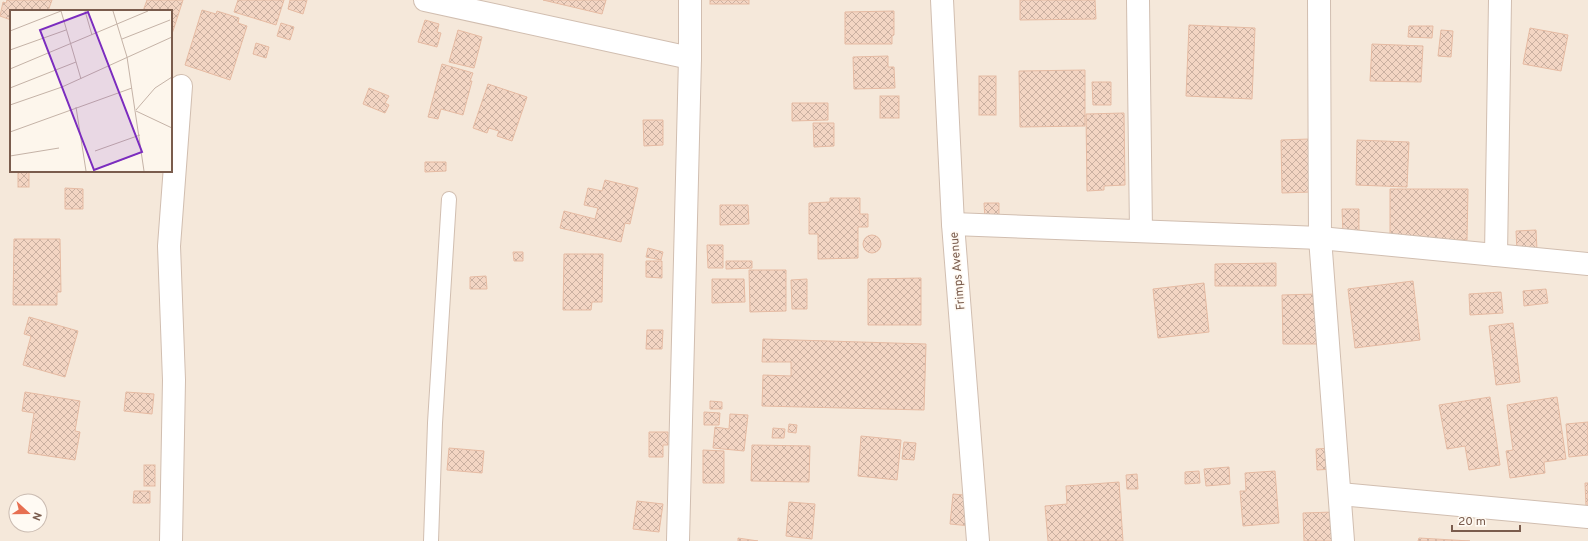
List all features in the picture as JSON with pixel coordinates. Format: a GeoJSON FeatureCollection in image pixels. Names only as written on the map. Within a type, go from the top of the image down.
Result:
{"type":"FeatureCollection","features":[{"type":"Feature","properties":{"kind":"street"},"geometry":{"type":"LineString","coordinates":[[425,0],[690,58]]}},
{"type":"Feature","properties":{"kind":"street"},"geometry":{"type":"LineString","coordinates":[[678,541],[690,58],[690,0]]}},
{"type":"Feature","properties":{"kind":"street","name":"Frimps Avenue"},"geometry":{"type":"LineString","coordinates":[[942,0],[953,224],[978,541]]}},
{"type":"Feature","properties":{"kind":"street"},"geometry":{"type":"LineString","coordinates":[[1138,0],[1141,231]]}},
{"type":"Feature","properties":{"kind":"street"},"geometry":{"type":"LineString","coordinates":[[1320,0],[1320,238],[1343,541]]}},
{"type":"Feature","properties":{"kind":"street"},"geometry":{"type":"LineString","coordinates":[[1496,255],[1500,0]]}},
{"type":"Feature","properties":{"kind":"street"},"geometry":{"type":"LineString","coordinates":[[171,541],[174,380],[169,246],[181,86]]}},
{"type":"Feature","properties":{"kind":"street"},"geometry":{"type":"LineString","coordinates":[[953,224],[1320,238],[1588,264]]}},
{"type":"Feature","properties":{"kind":"street"},"geometry":{"type":"LineString","coordinates":[[1340,494],[1588,517]]}},
{"type":"Feature","properties":{"kind":"lane"},"geometry":{"type":"LineString","coordinates":[[431,541],[435,423],[449,199]]}},
{"type":"Feature","properties":{"kind":"shaded area"},"geometry":{"type":"Polygon","coordinates":[[[0,0],[1588,0],[1588,541],[0,541],[0,0]]]}},
{"type":"Feature","properties":{"kind":"building"},"geometry":{"type":"Polygon","coordinates":[[[7,0],[52,0],[48,10],[10,10],[10,20],[0,16],[3,2],[6,3],[7,0]]]}},
{"type":"Feature","properties":{"kind":"building"},"geometry":{"type":"Polygon","coordinates":[[[147,0],[183,0],[172,34],[172,10],[143,10],[147,0]]]}},
{"type":"Feature","properties":{"kind":"building"},"geometry":{"type":"Polygon","coordinates":[[[238,0],[284,0],[276,25],[234,12],[238,0]]]}},
{"type":"Feature","properties":{"kind":"building"},"geometry":{"type":"Polygon","coordinates":[[[290,0],[307,0],[303,14],[288,9],[290,0]]]}},
{"type":"Feature","properties":{"kind":"building"},"geometry":{"type":"Polygon","coordinates":[[[543,0],[606,0],[602,14],[543,0]]]}},
{"type":"Feature","properties":{"kind":"building"},"geometry":{"type":"Polygon","coordinates":[[[710,0],[749,0],[749,4],[710,4],[710,0]]]}},
{"type":"Feature","properties":{"kind":"building"},"geometry":{"type":"Polygon","coordinates":[[[1020,0],[1095,0],[1096,19],[1020,20],[1020,0]]]}},
{"type":"Feature","properties":{"kind":"building"},"geometry":{"type":"Polygon","coordinates":[[[202,10],[216,14],[217,11],[239,18],[238,23],[247,26],[230,80],[185,65],[202,10]]]}},
{"type":"Feature","properties":{"kind":"building"},"geometry":{"type":"Polygon","coordinates":[[[894,11],[894,35],[892,36],[892,44],[845,44],[845,12],[894,11]]]}},
{"type":"Feature","properties":{"kind":"building"},"geometry":{"type":"Polygon","coordinates":[[[425,20],[439,24],[437,32],[441,33],[437,47],[418,42],[425,20]]]}},
{"type":"Feature","properties":{"kind":"building"},"geometry":{"type":"Polygon","coordinates":[[[281,23],[294,27],[290,40],[277,36],[281,23]]]}},
{"type":"Feature","properties":{"kind":"building"},"geometry":{"type":"Polygon","coordinates":[[[1189,25],[1255,28],[1252,99],[1186,96],[1189,25]]]}},
{"type":"Feature","properties":{"kind":"building"},"geometry":{"type":"Polygon","coordinates":[[[1409,26],[1433,26],[1432,38],[1408,37],[1409,26]]]}},
{"type":"Feature","properties":{"kind":"building"},"geometry":{"type":"Polygon","coordinates":[[[1530,28],[1568,35],[1561,71],[1523,64],[1530,28]]]}},
{"type":"Feature","properties":{"kind":"building"},"geometry":{"type":"Polygon","coordinates":[[[458,30],[482,37],[474,68],[449,62],[458,30]]]}},
{"type":"Feature","properties":{"kind":"building"},"geometry":{"type":"Polygon","coordinates":[[[1441,30],[1453,31],[1451,57],[1438,56],[1441,30]]]}},
{"type":"Feature","properties":{"kind":"building"},"geometry":{"type":"Polygon","coordinates":[[[256,43],[269,47],[266,58],[253,54],[256,43]]]}},
{"type":"Feature","properties":{"kind":"building"},"geometry":{"type":"Polygon","coordinates":[[[1372,44],[1423,46],[1421,82],[1370,81],[1372,44]]]}},
{"type":"Feature","properties":{"kind":"building"},"geometry":{"type":"Polygon","coordinates":[[[888,56],[888,67],[894,67],[895,88],[854,89],[853,57],[888,56]]]}},
{"type":"Feature","properties":{"kind":"building"},"geometry":{"type":"Polygon","coordinates":[[[442,64],[473,73],[463,115],[441,109],[438,119],[428,117],[442,64]]]}},
{"type":"Feature","properties":{"kind":"building"},"geometry":{"type":"Polygon","coordinates":[[[1085,70],[1085,126],[1020,127],[1019,71],[1085,70]]]}},
{"type":"Feature","properties":{"kind":"building"},"geometry":{"type":"Polygon","coordinates":[[[979,76],[996,76],[996,115],[979,115],[979,76]]]}},
{"type":"Feature","properties":{"kind":"building"},"geometry":{"type":"Polygon","coordinates":[[[1092,82],[1111,82],[1111,105],[1093,105],[1092,82]]]}},
{"type":"Feature","properties":{"kind":"building"},"geometry":{"type":"Polygon","coordinates":[[[488,84],[527,97],[512,141],[497,136],[499,131],[489,128],[487,133],[473,128],[488,84]]]}},
{"type":"Feature","properties":{"kind":"building"},"geometry":{"type":"Polygon","coordinates":[[[369,88],[389,96],[385,103],[389,105],[385,113],[363,104],[369,88]]]}},
{"type":"Feature","properties":{"kind":"building"},"geometry":{"type":"Polygon","coordinates":[[[880,96],[899,96],[899,118],[880,118],[880,96]]]}},
{"type":"Feature","properties":{"kind":"building"},"geometry":{"type":"Polygon","coordinates":[[[792,103],[828,103],[828,120],[792,121],[792,103]]]}},
{"type":"Feature","properties":{"kind":"building"},"geometry":{"type":"Polygon","coordinates":[[[1124,113],[1125,185],[1104,186],[1104,190],[1087,191],[1086,114],[1124,113]]]}},
{"type":"Feature","properties":{"kind":"building"},"geometry":{"type":"Polygon","coordinates":[[[643,120],[663,120],[663,145],[644,146],[643,120]]]}},
{"type":"Feature","properties":{"kind":"building"},"geometry":{"type":"Polygon","coordinates":[[[813,123],[834,123],[834,146],[814,147],[813,123]]]}},
{"type":"Feature","properties":{"kind":"building"},"geometry":{"type":"Polygon","coordinates":[[[1309,139],[1311,192],[1282,193],[1281,140],[1309,139]]]}},
{"type":"Feature","properties":{"kind":"building"},"geometry":{"type":"Polygon","coordinates":[[[1357,140],[1409,142],[1407,187],[1356,185],[1357,140]]]}},
{"type":"Feature","properties":{"kind":"building"},"geometry":{"type":"Polygon","coordinates":[[[425,162],[446,162],[446,171],[425,172],[425,162]]]}},
{"type":"Feature","properties":{"kind":"building"},"geometry":{"type":"Polygon","coordinates":[[[18,172],[29,172],[29,187],[18,187],[18,172]]]}},
{"type":"Feature","properties":{"kind":"building"},"geometry":{"type":"Polygon","coordinates":[[[605,180],[638,188],[630,224],[625,223],[621,242],[560,228],[564,211],[595,219],[598,208],[584,205],[588,188],[602,191],[605,180]]]}},
{"type":"Feature","properties":{"kind":"building"},"geometry":{"type":"Polygon","coordinates":[[[65,188],[83,189],[83,209],[65,209],[65,188]]]}},
{"type":"Feature","properties":{"kind":"building"},"geometry":{"type":"Polygon","coordinates":[[[1390,189],[1468,189],[1467,240],[1390,240],[1390,189]]]}},
{"type":"Feature","properties":{"kind":"building"},"geometry":{"type":"Polygon","coordinates":[[[830,198],[860,198],[860,214],[868,214],[868,227],[858,227],[858,258],[818,259],[818,234],[809,234],[809,203],[830,202],[830,198]]]}},
{"type":"Feature","properties":{"kind":"building"},"geometry":{"type":"Polygon","coordinates":[[[984,203],[999,203],[999,219],[985,219],[984,203]]]}},
{"type":"Feature","properties":{"kind":"building"},"geometry":{"type":"Polygon","coordinates":[[[720,205],[748,205],[749,224],[720,225],[720,205]]]}},
{"type":"Feature","properties":{"kind":"building"},"geometry":{"type":"Polygon","coordinates":[[[1342,209],[1359,209],[1359,235],[1343,235],[1342,209]]]}},
{"type":"Feature","properties":{"kind":"building"},"geometry":{"type":"Polygon","coordinates":[[[1536,230],[1537,250],[1517,251],[1516,231],[1536,230]]]}},
{"type":"Feature","properties":{"kind":"building"},"geometry":{"type":"Polygon","coordinates":[[[872,235],[878,238],[881,244],[878,250],[872,253],[866,250],[863,244],[866,238],[872,235]]]}},
{"type":"Feature","properties":{"kind":"building"},"geometry":{"type":"Polygon","coordinates":[[[14,239],[60,239],[61,292],[57,292],[57,305],[13,305],[14,239]]]}},
{"type":"Feature","properties":{"kind":"building"},"geometry":{"type":"Polygon","coordinates":[[[707,245],[723,245],[723,268],[708,268],[707,245]]]}},
{"type":"Feature","properties":{"kind":"building"},"geometry":{"type":"Polygon","coordinates":[[[648,248],[663,252],[661,260],[646,257],[648,248]]]}},
{"type":"Feature","properties":{"kind":"building"},"geometry":{"type":"Polygon","coordinates":[[[513,252],[523,252],[523,261],[514,261],[513,252]]]}},
{"type":"Feature","properties":{"kind":"building"},"geometry":{"type":"Polygon","coordinates":[[[564,254],[603,254],[602,302],[592,302],[591,310],[563,310],[564,254]]]}},
{"type":"Feature","properties":{"kind":"building"},"geometry":{"type":"Polygon","coordinates":[[[646,261],[662,261],[662,278],[646,277],[646,261]]]}},
{"type":"Feature","properties":{"kind":"building"},"geometry":{"type":"Polygon","coordinates":[[[726,261],[752,261],[752,268],[726,269],[726,261]]]}},
{"type":"Feature","properties":{"kind":"building"},"geometry":{"type":"Polygon","coordinates":[[[1276,263],[1276,286],[1215,286],[1215,264],[1276,263]]]}},
{"type":"Feature","properties":{"kind":"building"},"geometry":{"type":"Polygon","coordinates":[[[749,270],[786,270],[786,311],[750,312],[749,270]]]}},
{"type":"Feature","properties":{"kind":"building"},"geometry":{"type":"Polygon","coordinates":[[[486,276],[487,289],[470,289],[470,277],[486,276]]]}},
{"type":"Feature","properties":{"kind":"building"},"geometry":{"type":"Polygon","coordinates":[[[921,278],[921,325],[868,325],[868,279],[921,278]]]}},
{"type":"Feature","properties":{"kind":"building"},"geometry":{"type":"Polygon","coordinates":[[[712,279],[744,279],[745,302],[712,303],[712,279]]]}},
{"type":"Feature","properties":{"kind":"building"},"geometry":{"type":"Polygon","coordinates":[[[807,279],[807,309],[792,309],[791,280],[807,279]]]}},
{"type":"Feature","properties":{"kind":"building"},"geometry":{"type":"Polygon","coordinates":[[[1413,281],[1420,340],[1355,348],[1348,289],[1413,281]]]}},
{"type":"Feature","properties":{"kind":"building"},"geometry":{"type":"Polygon","coordinates":[[[1204,283],[1209,332],[1158,338],[1153,289],[1204,283]]]}},
{"type":"Feature","properties":{"kind":"building"},"geometry":{"type":"Polygon","coordinates":[[[1546,289],[1548,303],[1524,306],[1523,291],[1546,289]]]}},
{"type":"Feature","properties":{"kind":"building"},"geometry":{"type":"Polygon","coordinates":[[[1501,292],[1503,313],[1470,315],[1469,294],[1501,292]]]}},
{"type":"Feature","properties":{"kind":"building"},"geometry":{"type":"Polygon","coordinates":[[[1316,294],[1317,344],[1283,344],[1282,295],[1316,294]]]}},
{"type":"Feature","properties":{"kind":"building"},"geometry":{"type":"Polygon","coordinates":[[[29,317],[78,331],[65,377],[23,365],[31,336],[24,334],[29,317]]]}},
{"type":"Feature","properties":{"kind":"building"},"geometry":{"type":"Polygon","coordinates":[[[1513,323],[1520,382],[1496,385],[1489,326],[1513,323]]]}},
{"type":"Feature","properties":{"kind":"building"},"geometry":{"type":"Polygon","coordinates":[[[647,330],[663,330],[662,349],[646,349],[647,330]]]}},
{"type":"Feature","properties":{"kind":"building"},"geometry":{"type":"Polygon","coordinates":[[[763,339],[926,344],[924,410],[762,406],[763,375],[791,376],[791,362],[762,362],[763,339]]]}},
{"type":"Feature","properties":{"kind":"building"},"geometry":{"type":"Polygon","coordinates":[[[25,392],[80,401],[75,431],[80,432],[75,460],[28,453],[34,413],[22,411],[25,392]]]}},
{"type":"Feature","properties":{"kind":"building"},"geometry":{"type":"Polygon","coordinates":[[[126,392],[154,394],[152,414],[124,411],[126,392]]]}},
{"type":"Feature","properties":{"kind":"building"},"geometry":{"type":"Polygon","coordinates":[[[1490,397],[1500,465],[1469,470],[1465,446],[1447,449],[1439,405],[1490,397]]]}},
{"type":"Feature","properties":{"kind":"building"},"geometry":{"type":"Polygon","coordinates":[[[1557,397],[1566,459],[1544,462],[1545,473],[1510,478],[1506,451],[1513,450],[1507,405],[1557,397]]]}},
{"type":"Feature","properties":{"kind":"building"},"geometry":{"type":"Polygon","coordinates":[[[710,401],[722,402],[722,409],[710,409],[710,401]]]}},
{"type":"Feature","properties":{"kind":"building"},"geometry":{"type":"Polygon","coordinates":[[[704,412],[720,413],[719,425],[704,425],[704,412]]]}},
{"type":"Feature","properties":{"kind":"building"},"geometry":{"type":"Polygon","coordinates":[[[730,414],[748,415],[744,451],[713,448],[715,427],[729,429],[730,414]]]}},
{"type":"Feature","properties":{"kind":"building"},"geometry":{"type":"Polygon","coordinates":[[[1588,422],[1588,455],[1569,457],[1566,424],[1588,422]]]}},
{"type":"Feature","properties":{"kind":"building"},"geometry":{"type":"Polygon","coordinates":[[[789,424],[797,425],[796,433],[788,432],[789,424]]]}},
{"type":"Feature","properties":{"kind":"building"},"geometry":{"type":"Polygon","coordinates":[[[773,428],[785,429],[784,438],[772,438],[773,428]]]}},
{"type":"Feature","properties":{"kind":"building"},"geometry":{"type":"Polygon","coordinates":[[[649,432],[668,432],[668,445],[663,445],[663,457],[649,457],[649,432]]]}},
{"type":"Feature","properties":{"kind":"building"},"geometry":{"type":"Polygon","coordinates":[[[861,436],[901,440],[897,480],[858,476],[861,436]]]}},
{"type":"Feature","properties":{"kind":"building"},"geometry":{"type":"Polygon","coordinates":[[[904,442],[916,443],[914,460],[902,459],[904,442]]]}},
{"type":"Feature","properties":{"kind":"building"},"geometry":{"type":"Polygon","coordinates":[[[752,445],[810,446],[809,482],[751,481],[752,445]]]}},
{"type":"Feature","properties":{"kind":"building"},"geometry":{"type":"Polygon","coordinates":[[[449,448],[484,451],[482,473],[447,470],[449,448]]]}},
{"type":"Feature","properties":{"kind":"building"},"geometry":{"type":"Polygon","coordinates":[[[1332,448],[1333,469],[1317,470],[1316,449],[1332,448]]]}},
{"type":"Feature","properties":{"kind":"building"},"geometry":{"type":"Polygon","coordinates":[[[703,450],[724,451],[724,483],[703,483],[703,450]]]}},
{"type":"Feature","properties":{"kind":"building"},"geometry":{"type":"Polygon","coordinates":[[[144,465],[155,465],[155,486],[144,486],[144,465]]]}},
{"type":"Feature","properties":{"kind":"building"},"geometry":{"type":"Polygon","coordinates":[[[1229,467],[1230,484],[1206,486],[1204,469],[1229,467]]]}},
{"type":"Feature","properties":{"kind":"building"},"geometry":{"type":"Polygon","coordinates":[[[1199,471],[1200,483],[1185,484],[1185,472],[1199,471]]]}},
{"type":"Feature","properties":{"kind":"building"},"geometry":{"type":"Polygon","coordinates":[[[1275,471],[1279,523],[1243,526],[1240,491],[1246,491],[1245,473],[1275,471]]]}},
{"type":"Feature","properties":{"kind":"building"},"geometry":{"type":"Polygon","coordinates":[[[1137,474],[1138,489],[1127,489],[1126,475],[1137,474]]]}},
{"type":"Feature","properties":{"kind":"building"},"geometry":{"type":"Polygon","coordinates":[[[1119,482],[1123,541],[1048,541],[1045,506],[1067,504],[1066,486],[1119,482]]]}},
{"type":"Feature","properties":{"kind":"building"},"geometry":{"type":"Polygon","coordinates":[[[1585,483],[1588,483],[1588,506],[1586,506],[1585,483]]]}},
{"type":"Feature","properties":{"kind":"building"},"geometry":{"type":"Polygon","coordinates":[[[134,491],[150,491],[150,503],[133,503],[134,491]]]}},
{"type":"Feature","properties":{"kind":"building"},"geometry":{"type":"Polygon","coordinates":[[[953,494],[974,496],[971,526],[950,524],[953,494]]]}},
{"type":"Feature","properties":{"kind":"building"},"geometry":{"type":"Polygon","coordinates":[[[637,501],[663,504],[659,532],[633,529],[637,501]]]}},
{"type":"Feature","properties":{"kind":"building"},"geometry":{"type":"Polygon","coordinates":[[[789,502],[815,504],[812,539],[786,536],[789,502]]]}},
{"type":"Feature","properties":{"kind":"building"},"geometry":{"type":"Polygon","coordinates":[[[1333,512],[1334,541],[1304,541],[1303,513],[1333,512]]]}},
{"type":"Feature","properties":{"kind":"building"},"geometry":{"type":"Polygon","coordinates":[[[738,538],[758,541],[738,541],[738,538]]]}},
{"type":"Feature","properties":{"kind":"building"},"geometry":{"type":"Polygon","coordinates":[[[1419,538],[1470,541],[1418,541],[1419,538]]]}}]}
